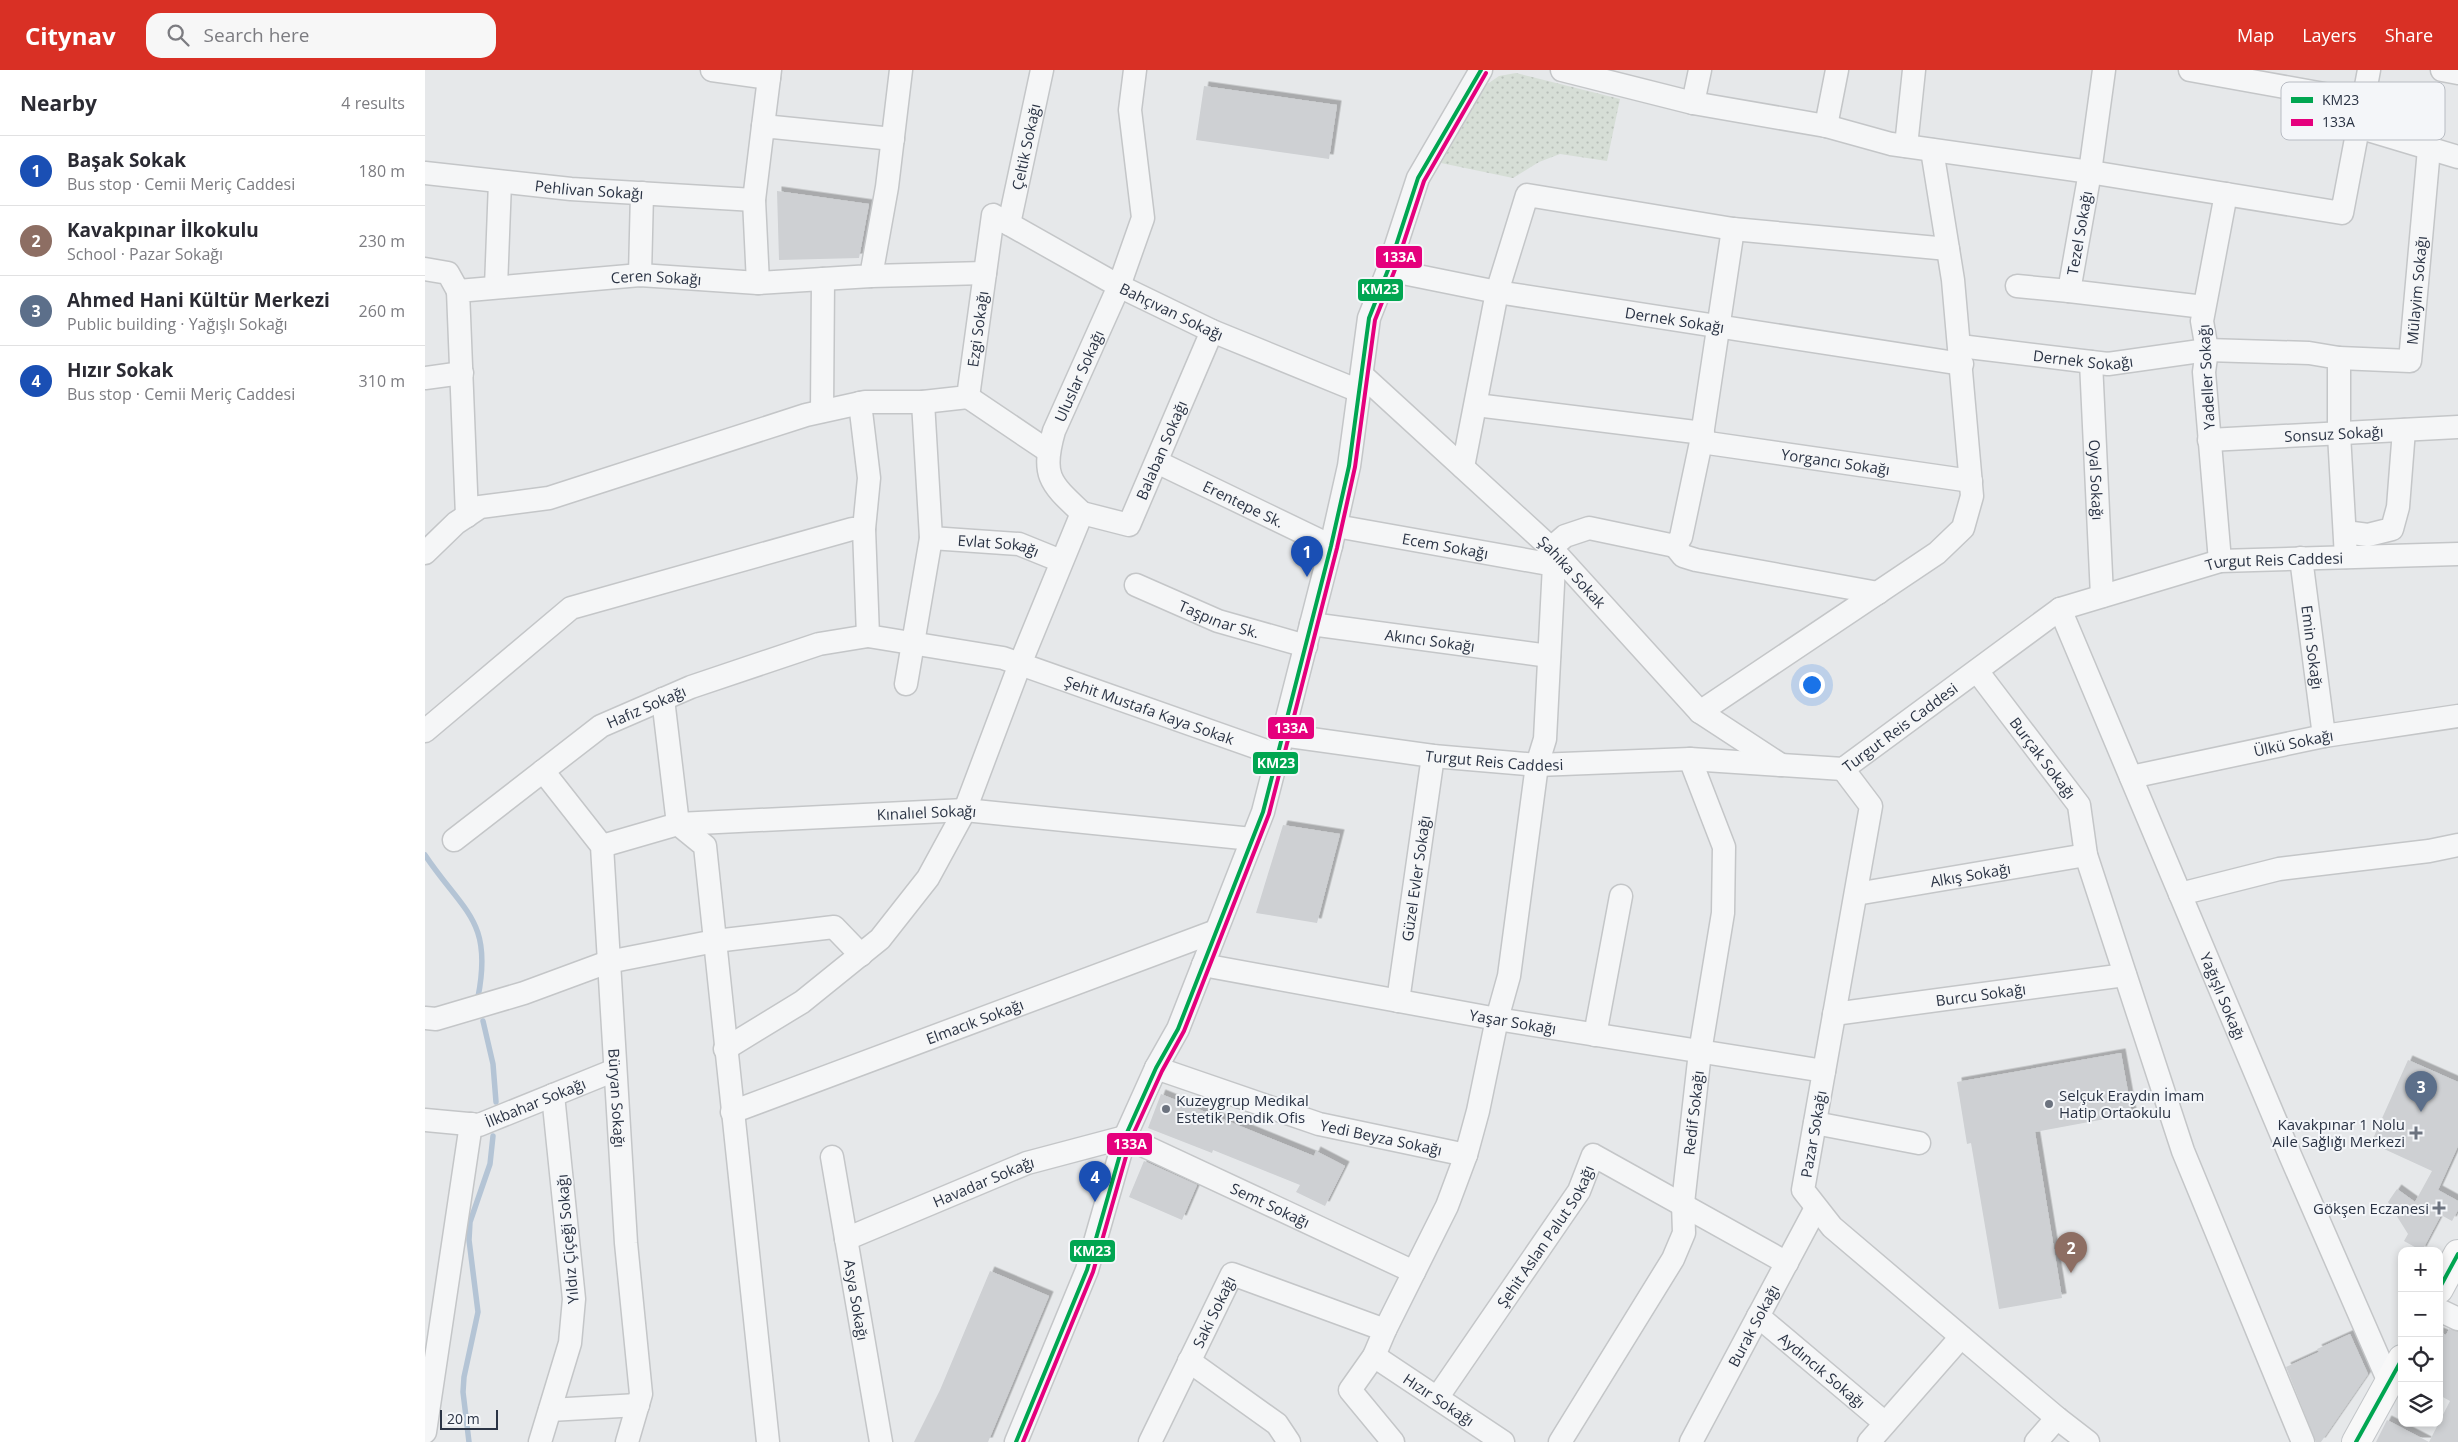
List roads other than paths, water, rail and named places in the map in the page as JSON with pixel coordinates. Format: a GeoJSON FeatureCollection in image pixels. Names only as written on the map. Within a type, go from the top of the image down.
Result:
{"type":"FeatureCollection","features":[{"type":"Feature","properties":{"kind":"main road"},"geometry":{"type":"LineString","coordinates":[[2443,1282],[2458,1254]]}},
{"type":"Feature","properties":{"kind":"main road"},"geometry":{"type":"LineString","coordinates":[[2356,1442],[2396,1370]]}},
{"type":"Feature","properties":{"kind":"street"},"geometry":{"type":"LineString","coordinates":[[712,70],[769,74],[754,200],[758,283]]}},
{"type":"Feature","properties":{"kind":"street"},"geometry":{"type":"LineString","coordinates":[[871,276],[887,187],[901,70]]}},
{"type":"Feature","properties":{"kind":"street","name":"Çeltik Sokağı"},"geometry":{"type":"LineString","coordinates":[[1001,220],[1042,70]]}},
{"type":"Feature","properties":{"kind":"street","name":"Uluslar Sokağı"},"geometry":{"type":"LineString","coordinates":[[1082,513],[1057,489],[1048,471],[1048,451],[1119,286],[1143,218],[1130,110],[1135,70]]}},
{"type":"Feature","properties":{"kind":"street"},"geometry":{"type":"LineString","coordinates":[[1016,1442],[1087,1270],[1125,1138],[1156,1068],[1178,1029],[1263,812],[1334,536],[1349,466],[1369,318],[1388,270],[1418,178],[1481,70]]}},
{"type":"Feature","properties":{"kind":"street"},"geometry":{"type":"LineString","coordinates":[[1562,70],[1693,103],[1826,126],[1906,146],[2090,172],[2342,212],[2356,140]]}},
{"type":"Feature","properties":{"kind":"street"},"geometry":{"type":"LineString","coordinates":[[1693,103],[1700,70]]}},
{"type":"Feature","properties":{"kind":"street"},"geometry":{"type":"LineString","coordinates":[[1826,126],[1837,70]]}},
{"type":"Feature","properties":{"kind":"street"},"geometry":{"type":"LineString","coordinates":[[1906,146],[1914,70]]}},
{"type":"Feature","properties":{"kind":"street","name":"Tezel Sokağı"},"geometry":{"type":"LineString","coordinates":[[2104,70],[2090,172],[2069,292],[2205,308]]}},
{"type":"Feature","properties":{"kind":"street"},"geometry":{"type":"LineString","coordinates":[[2190,70],[2281,86]]}},
{"type":"Feature","properties":{"kind":"street"},"geometry":{"type":"LineString","coordinates":[[2443,70],[2458,73]]}},
{"type":"Feature","properties":{"kind":"street"},"geometry":{"type":"LineString","coordinates":[[763,126],[893,139]]}},
{"type":"Feature","properties":{"kind":"street"},"geometry":{"type":"LineString","coordinates":[[2402,140],[2458,157]]}},
{"type":"Feature","properties":{"kind":"street","name":"Mülayim Sokağı"},"geometry":{"type":"LineString","coordinates":[[2339,358],[2410,361],[2429,148]]}},
{"type":"Feature","properties":{"kind":"street"},"geometry":{"type":"LineString","coordinates":[[1700,712],[1937,553],[1963,528],[1972,496],[1961,355],[1948,249],[1932,150]]}},
{"type":"Feature","properties":{"kind":"street","name":"Pehlivan Sokağı"},"geometry":{"type":"LineString","coordinates":[[425,174],[571,189],[754,200]]}},
{"type":"Feature","properties":{"kind":"street"},"geometry":{"type":"LineString","coordinates":[[496,287],[500,182]]}},
{"type":"Feature","properties":{"kind":"street"},"geometry":{"type":"LineString","coordinates":[[640,275],[642,193]]}},
{"type":"Feature","properties":{"kind":"street","name":"Yadeller Sokağı"},"geometry":{"type":"LineString","coordinates":[[2220,561],[2204,372],[2207,350],[2202,321],[2226,194]]}},
{"type":"Feature","properties":{"kind":"street"},"geometry":{"type":"LineString","coordinates":[[1463,467],[1477,405],[1497,292],[1527,195],[1733,229],[1948,249]]}},
{"type":"Feature","properties":{"kind":"street","name":"Ezgi Sokağı"},"geometry":{"type":"LineString","coordinates":[[968,397],[985,273],[1001,220]]}},
{"type":"Feature","properties":{"kind":"street","name":"Bahçıvan Sokağı"},"geometry":{"type":"LineString","coordinates":[[1001,220],[1119,286],[1212,332],[1361,383]]}},
{"type":"Feature","properties":{"kind":"street"},"geometry":{"type":"LineString","coordinates":[[1675,546],[1681,537],[1702,438],[1733,229]]}},
{"type":"Feature","properties":{"kind":"street"},"geometry":{"type":"LineString","coordinates":[[425,269],[449,273],[458,291],[467,516]]}},
{"type":"Feature","properties":{"kind":"street","name":"Dernek Sokağı"},"geometry":{"type":"LineString","coordinates":[[1388,270],[1497,292],[1719,327],[1961,355],[2108,364],[2207,350],[2309,353],[2339,358]]}},
{"type":"Feature","properties":{"kind":"street","name":"Ceren Sokağı"},"geometry":{"type":"LineString","coordinates":[[458,291],[640,275],[758,283],[871,276],[985,273]]}},
{"type":"Feature","properties":{"kind":"street"},"geometry":{"type":"LineString","coordinates":[[822,411],[823,279]]}},
{"type":"Feature","properties":{"kind":"street"},"geometry":{"type":"LineString","coordinates":[[2017,286],[2069,292]]}},
{"type":"Feature","properties":{"kind":"street","name":"Balaban Sokağı"},"geometry":{"type":"LineString","coordinates":[[1082,513],[1129,525],[1212,332]]}},
{"type":"Feature","properties":{"kind":"street"},"geometry":{"type":"LineString","coordinates":[[2339,358],[2339,434],[2346,557]]}},
{"type":"Feature","properties":{"kind":"street","name":"Oyal Sokağı"},"geometry":{"type":"LineString","coordinates":[[2091,362],[2102,596]]}},
{"type":"Feature","properties":{"kind":"street"},"geometry":{"type":"LineString","coordinates":[[425,378],[462,373]]}},
{"type":"Feature","properties":{"kind":"street","name":"Şahika Sokak"},"geometry":{"type":"LineString","coordinates":[[1361,383],[1463,467],[1700,712],[1781,765]]}},
{"type":"Feature","properties":{"kind":"street"},"geometry":{"type":"LineString","coordinates":[[425,553],[457,523],[480,507],[549,498],[806,415],[860,403],[923,402],[968,397],[1048,451]]}},
{"type":"Feature","properties":{"kind":"street"},"geometry":{"type":"LineString","coordinates":[[906,684],[931,538],[923,402]]}},
{"type":"Feature","properties":{"kind":"street"},"geometry":{"type":"LineString","coordinates":[[860,403],[869,478],[864,529],[868,636]]}},
{"type":"Feature","properties":{"kind":"street","name":"Yorgancı Sokağı"},"geometry":{"type":"LineString","coordinates":[[1477,405],[1702,438],[1971,481]]}},
{"type":"Feature","properties":{"kind":"street","name":"Sonsuz Sokağı"},"geometry":{"type":"LineString","coordinates":[[2209,440],[2458,427]]}},
{"type":"Feature","properties":{"kind":"street"},"geometry":{"type":"LineString","coordinates":[[2345,532],[2368,535],[2392,529],[2398,507],[2404,430]]}},
{"type":"Feature","properties":{"kind":"street","name":"Erentepe Sk."},"geometry":{"type":"LineString","coordinates":[[1157,462],[1334,536]]}},
{"type":"Feature","properties":{"kind":"street"},"geometry":{"type":"LineString","coordinates":[[725,1050],[802,1002],[880,939],[928,878],[965,810],[1061,560],[1082,513]]}},
{"type":"Feature","properties":{"kind":"street"},"geometry":{"type":"LineString","coordinates":[[1393,1442],[1350,1390],[1374,1356],[1447,1206],[1466,1155],[1478,1111],[1497,1019],[1509,976],[1537,765],[1545,739],[1552,557],[1565,536],[1589,528],[1675,546],[1683,556],[1696,560],[1878,593]]}},
{"type":"Feature","properties":{"kind":"street"},"geometry":{"type":"LineString","coordinates":[[425,731],[571,608],[852,529],[864,529]]}},
{"type":"Feature","properties":{"kind":"street","name":"Ecem Sokağı"},"geometry":{"type":"LineString","coordinates":[[1334,536],[1552,557]]}},
{"type":"Feature","properties":{"kind":"street","name":"Evlat Sokağı"},"geometry":{"type":"LineString","coordinates":[[931,538],[1019,544],[1061,560]]}},
{"type":"Feature","properties":{"kind":"street","name":"Turgut Reis Caddesi"},"geometry":{"type":"LineString","coordinates":[[1280,745],[1537,765],[1690,759],[1843,769],[2060,609],[2220,561],[2458,554]]}},
{"type":"Feature","properties":{"kind":"street","name":"Emin Sokağı"},"geometry":{"type":"LineString","coordinates":[[2301,558],[2324,736]]}},
{"type":"Feature","properties":{"kind":"street","name":"Taşpınar Sk."},"geometry":{"type":"LineString","coordinates":[[1136,585],[1218,621],[1306,646]]}},
{"type":"Feature","properties":{"kind":"street","name":"Yağışlı Sokağı"},"geometry":{"type":"LineString","coordinates":[[2060,609],[2289,1155],[2396,1370]]}},
{"type":"Feature","properties":{"kind":"street","name":"Akıncı Sokağı"},"geometry":{"type":"LineString","coordinates":[[1311,624],[1549,656]]}},
{"type":"Feature","properties":{"kind":"street","name":"Hafız Sokağı"},"geometry":{"type":"LineString","coordinates":[[454,840],[601,726],[691,687],[819,644],[868,636],[914,644]]}},
{"type":"Feature","properties":{"kind":"street","name":"Şehit Mustafa Kaya Sokak"},"geometry":{"type":"LineString","coordinates":[[914,644],[1003,658],[1280,745]]}},
{"type":"Feature","properties":{"kind":"street","name":"Burçak Sokağı"},"geometry":{"type":"LineString","coordinates":[[1977,671],[2079,805],[2086,855],[2183,1151],[2303,1442]]}},
{"type":"Feature","properties":{"kind":"street"},"geometry":{"type":"LineString","coordinates":[[663,699],[678,824],[705,846],[725,1050],[768,1442]]}},
{"type":"Feature","properties":{"kind":"street","name":"Ülkü Sokağı"},"geometry":{"type":"LineString","coordinates":[[2131,777],[2324,736],[2458,716]]}},
{"type":"Feature","properties":{"kind":"street","name":"Güzel Evler Sokağı"},"geometry":{"type":"LineString","coordinates":[[1398,1000],[1433,756]]}},
{"type":"Feature","properties":{"kind":"street","name":"Redif Sokağı"},"geometry":{"type":"LineString","coordinates":[[1560,1442],[1673,1259],[1683,1232],[1683,1203],[1700,1052],[1723,913],[1723,847],[1690,759]]}},
{"type":"Feature","properties":{"kind":"street","name":"Pazar Sokağı"},"geometry":{"type":"LineString","coordinates":[[1843,769],[1871,806],[1803,1190],[1832,1227],[2057,1418],[2089,1442]]}},
{"type":"Feature","properties":{"kind":"street"},"geometry":{"type":"LineString","coordinates":[[543,771],[602,846]]}},
{"type":"Feature","properties":{"kind":"street","name":"Kınalıel Sokağı"},"geometry":{"type":"LineString","coordinates":[[602,846],[678,824],[965,810],[1252,838]]}},
{"type":"Feature","properties":{"kind":"street"},"geometry":{"type":"LineString","coordinates":[[2180,894],[2279,869],[2429,851],[2458,845]]}},
{"type":"Feature","properties":{"kind":"street","name":"Büryan Sokağı"},"geometry":{"type":"LineString","coordinates":[[602,846],[627,1243],[641,1394],[627,1442]]}},
{"type":"Feature","properties":{"kind":"street","name":"Alkış Sokağı"},"geometry":{"type":"LineString","coordinates":[[1856,894],[2086,855]]}},
{"type":"Feature","properties":{"kind":"street"},"geometry":{"type":"LineString","coordinates":[[1595,1035],[1621,896]]}},
{"type":"Feature","properties":{"kind":"street"},"geometry":{"type":"LineString","coordinates":[[425,1018],[436,1019],[524,993],[608,962],[715,941],[834,927],[861,955]]}},
{"type":"Feature","properties":{"kind":"street","name":"Elmacık Sokağı"},"geometry":{"type":"LineString","coordinates":[[732,1112],[1217,931]]}},
{"type":"Feature","properties":{"kind":"street","name":"Yaşar Sokağı"},"geometry":{"type":"LineString","coordinates":[[1203,965],[1497,1019],[1824,1071]]}},
{"type":"Feature","properties":{"kind":"street","name":"Burcu Sokağı"},"geometry":{"type":"LineString","coordinates":[[1834,1014],[2125,975]]}},
{"type":"Feature","properties":{"kind":"street","name":"Yedi Beyza Sokağı"},"geometry":{"type":"LineString","coordinates":[[1156,1068],[1319,1124],[1466,1155]]}},
{"type":"Feature","properties":{"kind":"street","name":"İlkbahar Sokağı"},"geometry":{"type":"LineString","coordinates":[[425,1120],[479,1125],[615,1070]]}},
{"type":"Feature","properties":{"kind":"street","name":"Yıldız Çiçeği Sokağı"},"geometry":{"type":"LineString","coordinates":[[540,1442],[570,1344],[574,1299],[553,1095]]}},
{"type":"Feature","properties":{"kind":"street"},"geometry":{"type":"LineString","coordinates":[[1815,1123],[1919,1143]]}},
{"type":"Feature","properties":{"kind":"street"},"geometry":{"type":"LineString","coordinates":[[425,1432],[434,1309],[471,1124]]}},
{"type":"Feature","properties":{"kind":"street","name":"Havadar Sokağı"},"geometry":{"type":"LineString","coordinates":[[846,1239],[1027,1163],[1125,1138]]}},
{"type":"Feature","properties":{"kind":"street","name":"Semt Sokağı"},"geometry":{"type":"LineString","coordinates":[[1125,1138],[1414,1272]]}},
{"type":"Feature","properties":{"kind":"street","name":"Şehit Aslan Palut Sokağı"},"geometry":{"type":"LineString","coordinates":[[1437,1398],[1579,1191],[1593,1155],[1683,1203],[1787,1263]]}},
{"type":"Feature","properties":{"kind":"street","name":"Asya Sokağı"},"geometry":{"type":"LineString","coordinates":[[832,1157],[881,1442]]}},
{"type":"Feature","properties":{"kind":"street","name":"Burak Sokağı"},"geometry":{"type":"LineString","coordinates":[[1691,1442],[1817,1208]]}},
{"type":"Feature","properties":{"kind":"street","name":"Saki Sokağı"},"geometry":{"type":"LineString","coordinates":[[1149,1442],[1232,1274],[1385,1330]]}},
{"type":"Feature","properties":{"kind":"street"},"geometry":{"type":"LineString","coordinates":[[2443,1312],[2458,1319]]}},
{"type":"Feature","properties":{"kind":"street","name":"Aydıncık Sokağı"},"geometry":{"type":"LineString","coordinates":[[1758,1316],[1885,1423]]}},
{"type":"Feature","properties":{"kind":"street"},"geometry":{"type":"LineString","coordinates":[[1869,1442],[1961,1337]]}},
{"type":"Feature","properties":{"kind":"street","name":"Hızır Sokağı"},"geometry":{"type":"LineString","coordinates":[[1374,1356],[1503,1442]]}},
{"type":"Feature","properties":{"kind":"street"},"geometry":{"type":"LineString","coordinates":[[1189,1361],[1277,1424],[1289,1442]]}},
{"type":"Feature","properties":{"kind":"street"},"geometry":{"type":"LineString","coordinates":[[550,1410],[637,1405]]}},
{"type":"Feature","properties":{"kind":"street"},"geometry":{"type":"LineString","coordinates":[[2036,1442],[2057,1418]]}},
{"type":"Feature","properties":{"kind":"waterway"},"geometry":{"type":"LineString","coordinates":[[425,855],[463,905],[472,919],[478,934],[482,950],[482,971],[478,997]]}},
{"type":"Feature","properties":{"kind":"waterway"},"geometry":{"type":"LineString","coordinates":[[483,1021],[493,1064],[496,1102]]}},
{"type":"Feature","properties":{"kind":"waterway"},"geometry":{"type":"LineString","coordinates":[[469,1442],[463,1392],[464,1377],[478,1312],[469,1240],[470,1222],[490,1164],[493,1136]]}},
{"type":"Feature","properties":{"kind":"place","name":"Başak Sokak"},"geometry":{"type":"Point","coordinates":[1307,577]}},
{"type":"Feature","properties":{"kind":"place","name":"Selçuk Eraydın İmam Hatip Ortaokulu"},"geometry":{"type":"Point","coordinates":[2049,1104]}},
{"type":"Feature","properties":{"kind":"place","name":"Kuzeygrup Medikal Estetik Pendik Ofis"},"geometry":{"type":"Point","coordinates":[1166,1109]}},
{"type":"Feature","properties":{"kind":"place","name":"Ahmed Hani Kültür Merkezi"},"geometry":{"type":"Point","coordinates":[2421,1112]}},
{"type":"Feature","properties":{"kind":"place","name":"Kavakpınar 1 Nolu Aile Sağlığı Merkezi"},"geometry":{"type":"Point","coordinates":[2416,1133]}},
{"type":"Feature","properties":{"kind":"place","name":"Hızır Sokak"},"geometry":{"type":"Point","coordinates":[1095,1202]}},
{"type":"Feature","properties":{"kind":"place","name":"Gökşen Eczanesi"},"geometry":{"type":"Point","coordinates":[2439,1208]}},
{"type":"Feature","properties":{"kind":"place","name":"Kavakpınar İlkokulu"},"geometry":{"type":"Point","coordinates":[2071,1273]}}]}
